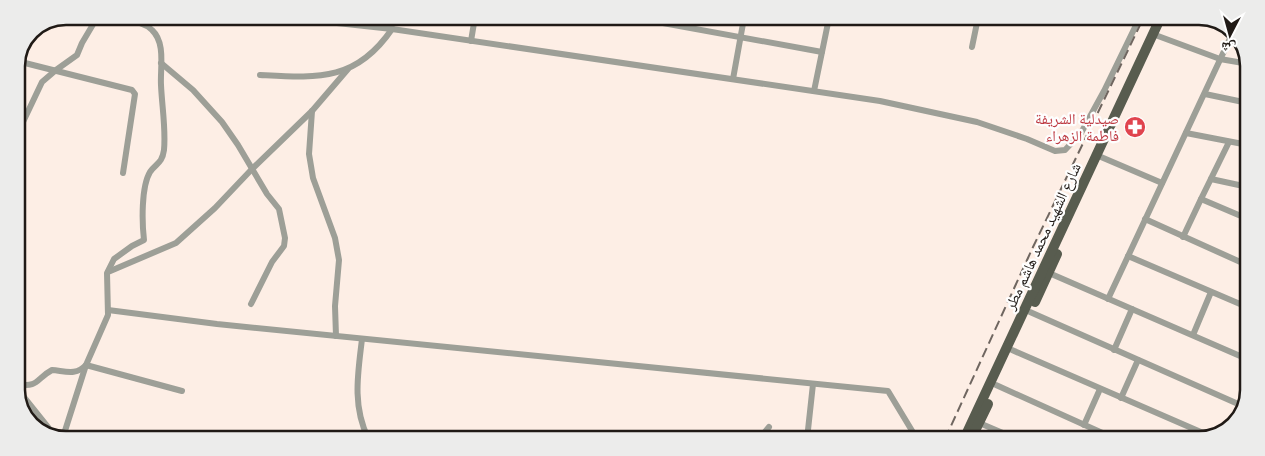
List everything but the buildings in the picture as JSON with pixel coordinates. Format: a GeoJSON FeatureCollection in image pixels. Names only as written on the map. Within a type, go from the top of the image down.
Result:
{"type":"FeatureCollection","features":[{"type":"Feature","properties":{"kind":"main road","name":"شارع الشهيد محمد هاشم مطر"},"geometry":{"type":"LineString","coordinates":[[973,431],[1157,25]]}},
{"type":"Feature","properties":{"kind":"main road","name":"شارع الشهيد محمد هاشم مطر"},"geometry":{"type":"LineString","coordinates":[[970,431],[996,386],[1163,25]]}},
{"type":"Feature","properties":{"kind":"street"},"geometry":{"type":"LineString","coordinates":[[25,118],[42,82],[77,56],[93,25]]}},
{"type":"Feature","properties":{"kind":"street"},"geometry":{"type":"LineString","coordinates":[[65,431],[86,365],[108,315],[107,273],[114,259],[144,240],[142,222],[146,184],[150,172],[160,164],[164,152],[164,105],[160,83],[161,63],[157,37],[152,30],[144,25]]}},
{"type":"Feature","properties":{"kind":"street"},"geometry":{"type":"LineString","coordinates":[[356,25],[880,101],[977,122],[1055,151],[1065,150],[1081,133],[1104,92],[1136,25]]}},
{"type":"Feature","properties":{"kind":"street"},"geometry":{"type":"LineString","coordinates":[[107,273],[176,243],[215,208],[312,111],[348,70],[382,44],[392,29],[391,25]]}},
{"type":"Feature","properties":{"kind":"street"},"geometry":{"type":"LineString","coordinates":[[471,41],[474,25]]}},
{"type":"Feature","properties":{"kind":"street"},"geometry":{"type":"LineString","coordinates":[[669,25],[822,52]]}},
{"type":"Feature","properties":{"kind":"street"},"geometry":{"type":"LineString","coordinates":[[734,79],[743,25]]}},
{"type":"Feature","properties":{"kind":"street"},"geometry":{"type":"LineString","coordinates":[[814,91],[828,25]]}},
{"type":"Feature","properties":{"kind":"street"},"geometry":{"type":"LineString","coordinates":[[972,47],[977,25]]}},
{"type":"Feature","properties":{"kind":"street"},"geometry":{"type":"LineString","coordinates":[[1158,36],[1220,59],[1240,62]]}},
{"type":"Feature","properties":{"kind":"street"},"geometry":{"type":"LineString","coordinates":[[1108,298],[1230,39]]}},
{"type":"Feature","properties":{"kind":"street"},"geometry":{"type":"LineString","coordinates":[[25,62],[132,90],[135,94],[123,173]]}},
{"type":"Feature","properties":{"kind":"street"},"geometry":{"type":"LineString","coordinates":[[161,63],[194,90],[213,111],[230,133],[268,196],[278,206],[285,241],[283,248],[272,262],[252,304]]}},
{"type":"Feature","properties":{"kind":"street"},"geometry":{"type":"LineString","coordinates":[[260,75],[315,76],[348,70]]}},
{"type":"Feature","properties":{"kind":"street"},"geometry":{"type":"LineString","coordinates":[[1205,94],[1240,101]]}},
{"type":"Feature","properties":{"kind":"street"},"geometry":{"type":"LineString","coordinates":[[312,111],[309,154],[313,178],[335,238],[339,260],[335,306],[336,336]]}},
{"type":"Feature","properties":{"kind":"street"},"geometry":{"type":"LineString","coordinates":[[1186,133],[1240,144]]}},
{"type":"Feature","properties":{"kind":"street"},"geometry":{"type":"LineString","coordinates":[[1183,237],[1230,142]]}},
{"type":"Feature","properties":{"kind":"street"},"geometry":{"type":"LineString","coordinates":[[1101,157],[1162,183]]}},
{"type":"Feature","properties":{"kind":"street"},"geometry":{"type":"LineString","coordinates":[[1211,179],[1240,185]]}},
{"type":"Feature","properties":{"kind":"street"},"geometry":{"type":"LineString","coordinates":[[1201,199],[1240,216]]}},
{"type":"Feature","properties":{"kind":"street"},"geometry":{"type":"LineString","coordinates":[[1144,219],[1240,262]]}},
{"type":"Feature","properties":{"kind":"street"},"geometry":{"type":"LineString","coordinates":[[1128,256],[1240,304]]}},
{"type":"Feature","properties":{"kind":"street"},"geometry":{"type":"LineString","coordinates":[[1049,273],[1240,356]]}},
{"type":"Feature","properties":{"kind":"street"},"geometry":{"type":"LineString","coordinates":[[1193,335],[1211,292]]}},
{"type":"Feature","properties":{"kind":"street"},"geometry":{"type":"LineString","coordinates":[[1114,350],[1132,309]]}},
{"type":"Feature","properties":{"kind":"street"},"geometry":{"type":"LineString","coordinates":[[108,310],[217,324],[888,391],[912,431]]}},
{"type":"Feature","properties":{"kind":"street"},"geometry":{"type":"LineString","coordinates":[[1030,312],[1238,404]]}},
{"type":"Feature","properties":{"kind":"street"},"geometry":{"type":"LineString","coordinates":[[362,339],[356,394],[360,417],[365,431]]}},
{"type":"Feature","properties":{"kind":"street"},"geometry":{"type":"LineString","coordinates":[[1012,350],[1198,431]]}},
{"type":"Feature","properties":{"kind":"street"},"geometry":{"type":"LineString","coordinates":[[1121,398],[1138,360]]}},
{"type":"Feature","properties":{"kind":"street"},"geometry":{"type":"LineString","coordinates":[[25,386],[34,384],[52,370],[77,372],[86,365]]}},
{"type":"Feature","properties":{"kind":"street"},"geometry":{"type":"LineString","coordinates":[[86,365],[182,391]]}},
{"type":"Feature","properties":{"kind":"street"},"geometry":{"type":"LineString","coordinates":[[808,431],[812,384]]}},
{"type":"Feature","properties":{"kind":"street"},"geometry":{"type":"LineString","coordinates":[[996,386],[1084,424],[1095,431]]}},
{"type":"Feature","properties":{"kind":"street"},"geometry":{"type":"LineString","coordinates":[[1084,424],[1100,388]]}},
{"type":"Feature","properties":{"kind":"street"},"geometry":{"type":"LineString","coordinates":[[26,397],[48,426]]}},
{"type":"Feature","properties":{"kind":"street"},"geometry":{"type":"LineString","coordinates":[[976,422],[998,431]]}},
{"type":"Feature","properties":{"kind":"street"},"geometry":{"type":"LineString","coordinates":[[766,431],[769,427]]}},
{"type":"Feature","properties":{"kind":"railway"},"geometry":{"type":"LineString","coordinates":[[949,431],[1033,247],[1140,25]]}},
{"type":"Feature","properties":{"kind":"place","name":"صيدلية الشريفة فاطمة الزهراء"},"geometry":{"type":"Point","coordinates":[1135,127]}}]}
